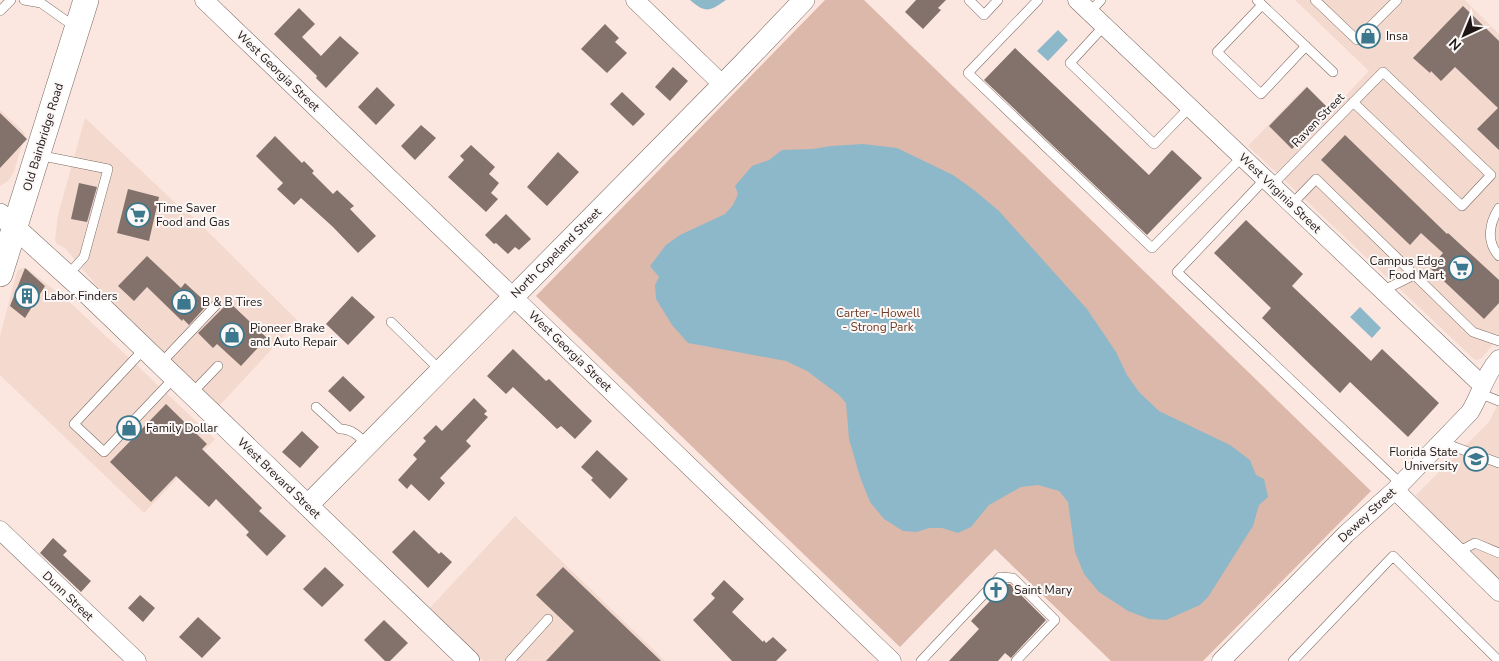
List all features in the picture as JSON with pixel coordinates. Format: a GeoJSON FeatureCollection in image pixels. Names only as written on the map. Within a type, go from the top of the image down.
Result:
{"type":"FeatureCollection","features":[{"type":"Feature","properties":{"kind":"main road","name":"Old Bainbridge Road"},"geometry":{"type":"LineString","coordinates":[[0,274],[8,221],[38,155],[86,0]]}},
{"type":"Feature","properties":{"kind":"street","name":"West Georgia Street"},"geometry":{"type":"LineString","coordinates":[[204,0],[892,661]]}},
{"type":"Feature","properties":{"kind":"street"},"geometry":{"type":"LineString","coordinates":[[635,0],[722,84]]}},
{"type":"Feature","properties":{"kind":"street","name":"North Copeland Street"},"geometry":{"type":"LineString","coordinates":[[308,505],[804,0]]}},
{"type":"Feature","properties":{"kind":"street","name":"West Virginia Street"},"geometry":{"type":"LineString","coordinates":[[1077,0],[1096,6],[1104,26],[1382,290],[1481,389]]}},
{"type":"Feature","properties":{"kind":"street","name":"West Brevard Street"},"geometry":{"type":"LineString","coordinates":[[8,221],[145,348],[469,661]]}},
{"type":"Feature","properties":{"kind":"street","name":"Dewey Street"},"geometry":{"type":"LineString","coordinates":[[1220,661],[1346,534],[1398,487],[1470,412],[1484,380],[1499,359]]}},
{"type":"Feature","properties":{"kind":"street"},"geometry":{"type":"LineString","coordinates":[[1398,487],[1458,552],[1499,592]]}},
{"type":"Feature","properties":{"kind":"street","name":"Dunn Street"},"geometry":{"type":"LineString","coordinates":[[0,530],[136,661]]}},
{"type":"Feature","properties":{"kind":"lane"},"geometry":{"type":"LineString","coordinates":[[0,11],[11,0]]}},
{"type":"Feature","properties":{"kind":"lane"},"geometry":{"type":"LineString","coordinates":[[24,0],[45,2],[77,29]]}},
{"type":"Feature","properties":{"kind":"lane"},"geometry":{"type":"LineString","coordinates":[[969,0],[984,15],[998,0]]}},
{"type":"Feature","properties":{"kind":"lane"},"geometry":{"type":"LineString","coordinates":[[1038,0],[968,73],[1152,248],[1242,157]]}},
{"type":"Feature","properties":{"kind":"lane"},"geometry":{"type":"LineString","coordinates":[[1315,0],[1357,40],[1397,0]]}},
{"type":"Feature","properties":{"kind":"lane"},"geometry":{"type":"LineString","coordinates":[[1306,46],[1261,94],[1216,52],[1260,2],[1306,46],[1333,72]]}},
{"type":"Feature","properties":{"kind":"lane"},"geometry":{"type":"LineString","coordinates":[[1104,26],[1070,63],[1154,144],[1190,107]]}},
{"type":"Feature","properties":{"kind":"lane","name":"Raven Street"},"geometry":{"type":"LineString","coordinates":[[1353,102],[1462,206],[1491,174],[1383,72],[1177,272],[1398,487]]}},
{"type":"Feature","properties":{"kind":"lane"},"geometry":{"type":"LineString","coordinates":[[38,155],[108,169],[84,257],[68,276]]}},
{"type":"Feature","properties":{"kind":"lane"},"geometry":{"type":"LineString","coordinates":[[1292,204],[1316,180],[1473,332],[1499,341]]}},
{"type":"Feature","properties":{"kind":"lane"},"geometry":{"type":"LineString","coordinates":[[1499,209],[1495,217],[1499,226]]}},
{"type":"Feature","properties":{"kind":"lane"},"geometry":{"type":"LineString","coordinates":[[1499,209],[1493,218],[1490,228],[1492,246],[1499,256]]}},
{"type":"Feature","properties":{"kind":"lane"},"geometry":{"type":"LineString","coordinates":[[1382,290],[1414,274]]}},
{"type":"Feature","properties":{"kind":"lane"},"geometry":{"type":"LineString","coordinates":[[145,348],[74,424],[104,452],[216,305]]}},
{"type":"Feature","properties":{"kind":"lane"},"geometry":{"type":"LineString","coordinates":[[391,322],[441,370]]}},
{"type":"Feature","properties":{"kind":"lane"},"geometry":{"type":"LineString","coordinates":[[192,394],[218,366]]}},
{"type":"Feature","properties":{"kind":"lane"},"geometry":{"type":"LineString","coordinates":[[1481,389],[1499,401]]}},
{"type":"Feature","properties":{"kind":"lane"},"geometry":{"type":"LineString","coordinates":[[316,407],[340,429],[348,429],[358,435],[367,445]]}},
{"type":"Feature","properties":{"kind":"lane"},"geometry":{"type":"LineString","coordinates":[[1441,442],[1499,463]]}},
{"type":"Feature","properties":{"kind":"lane"},"geometry":{"type":"LineString","coordinates":[[1458,552],[1475,543],[1499,553]]}},
{"type":"Feature","properties":{"kind":"lane"},"geometry":{"type":"LineString","coordinates":[[1293,661],[1393,556],[1499,661]]}},
{"type":"Feature","properties":{"kind":"lane"},"geometry":{"type":"LineString","coordinates":[[921,661],[1000,577],[1013,578],[1055,620],[1016,661]]}},
{"type":"Feature","properties":{"kind":"lane"},"geometry":{"type":"LineString","coordinates":[[510,661],[548,619]]}},
{"type":"Feature","properties":{"kind":"shaded area"},"geometry":{"type":"Polygon","coordinates":[[[1295,0],[1465,0],[1499,34],[1499,337],[1481,359],[1475,360],[1248,146],[1306,86],[1331,111],[1369,71],[1295,0]]]}},
{"type":"Feature","properties":{"kind":"shaded area"},"geometry":{"type":"Polygon","coordinates":[[[0,110],[25,133],[14,172],[8,181],[0,186],[0,110]]]}},
{"type":"Feature","properties":{"kind":"shaded area"},"geometry":{"type":"Polygon","coordinates":[[[85,118],[185,212],[187,211],[298,321],[219,406],[106,297],[65,248],[57,244],[55,240],[58,215],[85,118]]]}},
{"type":"Feature","properties":{"kind":"shaded area"},"geometry":{"type":"Polygon","coordinates":[[[28,269],[74,306],[215,439],[144,513],[0,375],[0,336],[16,275],[18,270],[28,269]]]}},
{"type":"Feature","properties":{"kind":"shaded area","name":"Florida State University"},"geometry":{"type":"Polygon","coordinates":[[[1499,402],[1499,579],[1422,505],[1416,495],[1489,422],[1499,402]]]}},
{"type":"Feature","properties":{"kind":"shaded area"},"geometry":{"type":"Polygon","coordinates":[[[515,516],[665,661],[483,661],[429,609],[515,516]]]}},
{"type":"Feature","properties":{"kind":"green space","name":"Carter - Howell - Strong Park"},"geometry":{"type":"Polygon","coordinates":[[[825,0],[864,0],[1371,491],[1203,661],[1111,661],[995,549],[900,647],[536,296],[825,0]]]}},
{"type":"Feature","properties":{"kind":"water"},"geometry":{"type":"Polygon","coordinates":[[[690,0],[726,0],[712,9],[704,9],[690,0]]]}},
{"type":"Feature","properties":{"kind":"water"},"geometry":{"type":"Polygon","coordinates":[[[1058,30],[1068,40],[1048,61],[1037,51],[1058,30]]]}},
{"type":"Feature","properties":{"kind":"water"},"geometry":{"type":"Polygon","coordinates":[[[863,144],[897,148],[953,175],[974,190],[999,211],[1087,309],[1116,352],[1127,375],[1139,392],[1159,411],[1230,445],[1250,460],[1256,475],[1264,479],[1268,497],[1259,505],[1253,526],[1208,597],[1200,605],[1166,620],[1149,619],[1128,611],[1099,592],[1084,574],[1075,552],[1068,502],[1059,491],[1038,485],[1021,487],[989,505],[971,527],[958,533],[942,528],[929,528],[917,532],[903,531],[884,519],[870,502],[860,477],[849,439],[846,403],[839,395],[807,371],[786,361],[688,343],[672,325],[656,299],[655,285],[659,277],[650,266],[666,245],[680,235],[725,214],[733,205],[738,194],[735,186],[752,166],[769,160],[782,150],[863,144]]]}},
{"type":"Feature","properties":{"kind":"water"},"geometry":{"type":"Polygon","coordinates":[[[1360,307],[1381,328],[1372,338],[1350,317],[1360,307]]]}},
{"type":"Feature","properties":{"kind":"building"},"geometry":{"type":"Polygon","coordinates":[[[916,0],[946,0],[938,8],[941,10],[923,29],[905,12],[916,0]]]}},
{"type":"Feature","properties":{"kind":"building"},"geometry":{"type":"Polygon","coordinates":[[[1463,6],[1499,41],[1499,150],[1477,129],[1498,108],[1455,67],[1441,81],[1413,58],[1463,6]]]}},
{"type":"Feature","properties":{"kind":"building"},"geometry":{"type":"Polygon","coordinates":[[[299,8],[315,24],[302,37],[321,56],[340,36],[359,53],[326,88],[316,78],[317,76],[274,34],[299,8]]]}},
{"type":"Feature","properties":{"kind":"building"},"geometry":{"type":"Polygon","coordinates":[[[605,24],[619,38],[615,42],[627,53],[607,73],[581,49],[605,24]]]}},
{"type":"Feature","properties":{"kind":"building"},"geometry":{"type":"Polygon","coordinates":[[[1015,48],[1149,175],[1172,150],[1202,178],[1147,235],[984,80],[1015,48]]]}},
{"type":"Feature","properties":{"kind":"building"},"geometry":{"type":"Polygon","coordinates":[[[673,67],[688,81],[670,101],[655,87],[673,67]]]}},
{"type":"Feature","properties":{"kind":"building"},"geometry":{"type":"Polygon","coordinates":[[[377,87],[395,105],[376,125],[358,107],[377,87]]]}},
{"type":"Feature","properties":{"kind":"building"},"geometry":{"type":"Polygon","coordinates":[[[1307,87],[1330,110],[1292,149],[1269,126],[1307,87]]]}},
{"type":"Feature","properties":{"kind":"building"},"geometry":{"type":"Polygon","coordinates":[[[622,92],[645,114],[633,126],[610,104],[622,92]]]}},
{"type":"Feature","properties":{"kind":"building"},"geometry":{"type":"Polygon","coordinates":[[[0,113],[27,139],[0,168],[0,113]]]}},
{"type":"Feature","properties":{"kind":"building"},"geometry":{"type":"Polygon","coordinates":[[[421,125],[436,138],[415,160],[401,146],[421,125]]]}},
{"type":"Feature","properties":{"kind":"building"},"geometry":{"type":"Polygon","coordinates":[[[1345,135],[1447,234],[1499,280],[1499,303],[1484,319],[1430,268],[1443,253],[1421,233],[1410,245],[1321,160],[1345,135]]]}},
{"type":"Feature","properties":{"kind":"building"},"geometry":{"type":"Polygon","coordinates":[[[275,136],[302,163],[304,161],[314,171],[312,173],[333,194],[337,190],[354,206],[350,209],[376,236],[358,253],[301,198],[294,205],[277,189],[283,183],[256,156],[275,136]]]}},
{"type":"Feature","properties":{"kind":"building"},"geometry":{"type":"Polygon","coordinates":[[[471,145],[495,167],[489,174],[499,183],[491,193],[498,199],[486,212],[448,177],[464,160],[460,156],[471,145]]]}},
{"type":"Feature","properties":{"kind":"building"},"geometry":{"type":"Polygon","coordinates":[[[558,152],[579,172],[547,206],[527,187],[558,152]]]}},
{"type":"Feature","properties":{"kind":"building"},"geometry":{"type":"Polygon","coordinates":[[[79,183],[97,187],[87,222],[71,219],[79,183]]]}},
{"type":"Feature","properties":{"kind":"building","name":"Time Saver Food and Gas"},"geometry":{"type":"Polygon","coordinates":[[[128,189],[159,197],[149,241],[117,233],[128,189]]]}},
{"type":"Feature","properties":{"kind":"building"},"geometry":{"type":"Polygon","coordinates":[[[506,214],[531,239],[519,250],[515,247],[508,254],[485,235],[506,214]]]}},
{"type":"Feature","properties":{"kind":"building"},"geometry":{"type":"Polygon","coordinates":[[[1246,220],[1303,274],[1292,286],[1371,361],[1382,349],[1439,403],[1408,437],[1350,382],[1340,393],[1262,318],[1271,308],[1214,253],[1246,220]]]}},
{"type":"Feature","properties":{"kind":"building"},"geometry":{"type":"Polygon","coordinates":[[[147,256],[181,288],[185,283],[208,304],[189,325],[183,319],[182,321],[147,287],[134,301],[118,286],[147,256]]]}},
{"type":"Feature","properties":{"kind":"building","name":"Labor Finders"},"geometry":{"type":"Polygon","coordinates":[[[25,268],[45,286],[25,318],[10,306],[25,268]]]}},
{"type":"Feature","properties":{"kind":"building"},"geometry":{"type":"Polygon","coordinates":[[[352,296],[375,317],[348,345],[326,324],[352,296]]]}},
{"type":"Feature","properties":{"kind":"building","name":"Pioneer Brake and Auto Repair"},"geometry":{"type":"Polygon","coordinates":[[[229,302],[267,338],[241,366],[217,344],[213,348],[198,333],[229,302]]]}},
{"type":"Feature","properties":{"kind":"building"},"geometry":{"type":"Polygon","coordinates":[[[513,349],[546,381],[549,379],[592,421],[575,439],[561,426],[557,429],[513,387],[506,394],[487,376],[513,349]]]}},
{"type":"Feature","properties":{"kind":"building"},"geometry":{"type":"Polygon","coordinates":[[[343,376],[365,397],[350,412],[328,391],[343,376]]]}},
{"type":"Feature","properties":{"kind":"building"},"geometry":{"type":"Polygon","coordinates":[[[474,398],[487,411],[484,414],[488,417],[466,441],[471,446],[440,478],[445,483],[429,501],[411,484],[407,489],[398,480],[417,459],[413,455],[426,441],[423,438],[436,425],[442,431],[474,398]]]}},
{"type":"Feature","properties":{"kind":"building"},"geometry":{"type":"Polygon","coordinates":[[[166,404],[207,444],[202,449],[262,508],[259,511],[286,536],[267,556],[246,535],[249,532],[216,499],[209,507],[176,476],[151,502],[110,462],[166,404]]]}},
{"type":"Feature","properties":{"kind":"building"},"geometry":{"type":"Polygon","coordinates":[[[302,431],[319,447],[300,468],[282,452],[302,431]]]}},
{"type":"Feature","properties":{"kind":"building"},"geometry":{"type":"Polygon","coordinates":[[[597,450],[628,479],[610,499],[591,480],[593,478],[581,467],[597,450]]]}},
{"type":"Feature","properties":{"kind":"building"},"geometry":{"type":"Polygon","coordinates":[[[414,530],[439,554],[441,552],[452,562],[428,588],[392,552],[414,530]]]}},
{"type":"Feature","properties":{"kind":"building"},"geometry":{"type":"Polygon","coordinates":[[[53,538],[67,551],[63,555],[91,581],[81,592],[40,553],[53,538]]]}},
{"type":"Feature","properties":{"kind":"building"},"geometry":{"type":"Polygon","coordinates":[[[325,567],[344,585],[322,607],[303,589],[325,567]]]}},
{"type":"Feature","properties":{"kind":"building"},"geometry":{"type":"Polygon","coordinates":[[[563,567],[661,661],[546,661],[574,631],[536,595],[563,567]]]}},
{"type":"Feature","properties":{"kind":"building"},"geometry":{"type":"Polygon","coordinates":[[[724,580],[744,599],[732,612],[763,642],[764,640],[766,643],[773,637],[787,650],[776,661],[732,661],[693,620],[715,598],[711,594],[724,580]]]}},
{"type":"Feature","properties":{"kind":"building"},"geometry":{"type":"Polygon","coordinates":[[[1006,584],[1010,584],[1046,620],[1011,658],[1005,653],[998,661],[949,661],[979,629],[971,621],[1006,584]]]}},
{"type":"Feature","properties":{"kind":"building"},"geometry":{"type":"Polygon","coordinates":[[[140,595],[155,608],[143,622],[128,608],[140,595]]]}},
{"type":"Feature","properties":{"kind":"building"},"geometry":{"type":"Polygon","coordinates":[[[198,617],[221,638],[202,658],[179,637],[198,617]]]}},
{"type":"Feature","properties":{"kind":"building"},"geometry":{"type":"Polygon","coordinates":[[[384,620],[408,643],[390,661],[385,661],[364,640],[384,620]]]}},
{"type":"Feature","properties":{"kind":"place","name":"Insa"},"geometry":{"type":"Point","coordinates":[1368,36]}},
{"type":"Feature","properties":{"kind":"place","name":"Time Saver Food and Gas"},"geometry":{"type":"Point","coordinates":[138,215]}},
{"type":"Feature","properties":{"kind":"place","name":"Campus Edge Food Mart"},"geometry":{"type":"Point","coordinates":[1461,268]}},
{"type":"Feature","properties":{"kind":"place","name":"Labor Finders"},"geometry":{"type":"Point","coordinates":[27,296]}},
{"type":"Feature","properties":{"kind":"place","name":"B & B Tires"},"geometry":{"type":"Point","coordinates":[184,302]}},
{"type":"Feature","properties":{"kind":"place","name":"Pioneer Brake and Auto Repair"},"geometry":{"type":"Point","coordinates":[232,335]}},
{"type":"Feature","properties":{"kind":"place","name":"Family Dollar"},"geometry":{"type":"Point","coordinates":[129,428]}},
{"type":"Feature","properties":{"kind":"place","name":"Florida State University"},"geometry":{"type":"Point","coordinates":[1476,459]}},
{"type":"Feature","properties":{"kind":"place","name":"Saint Mary"},"geometry":{"type":"Point","coordinates":[996,590]}}]}
